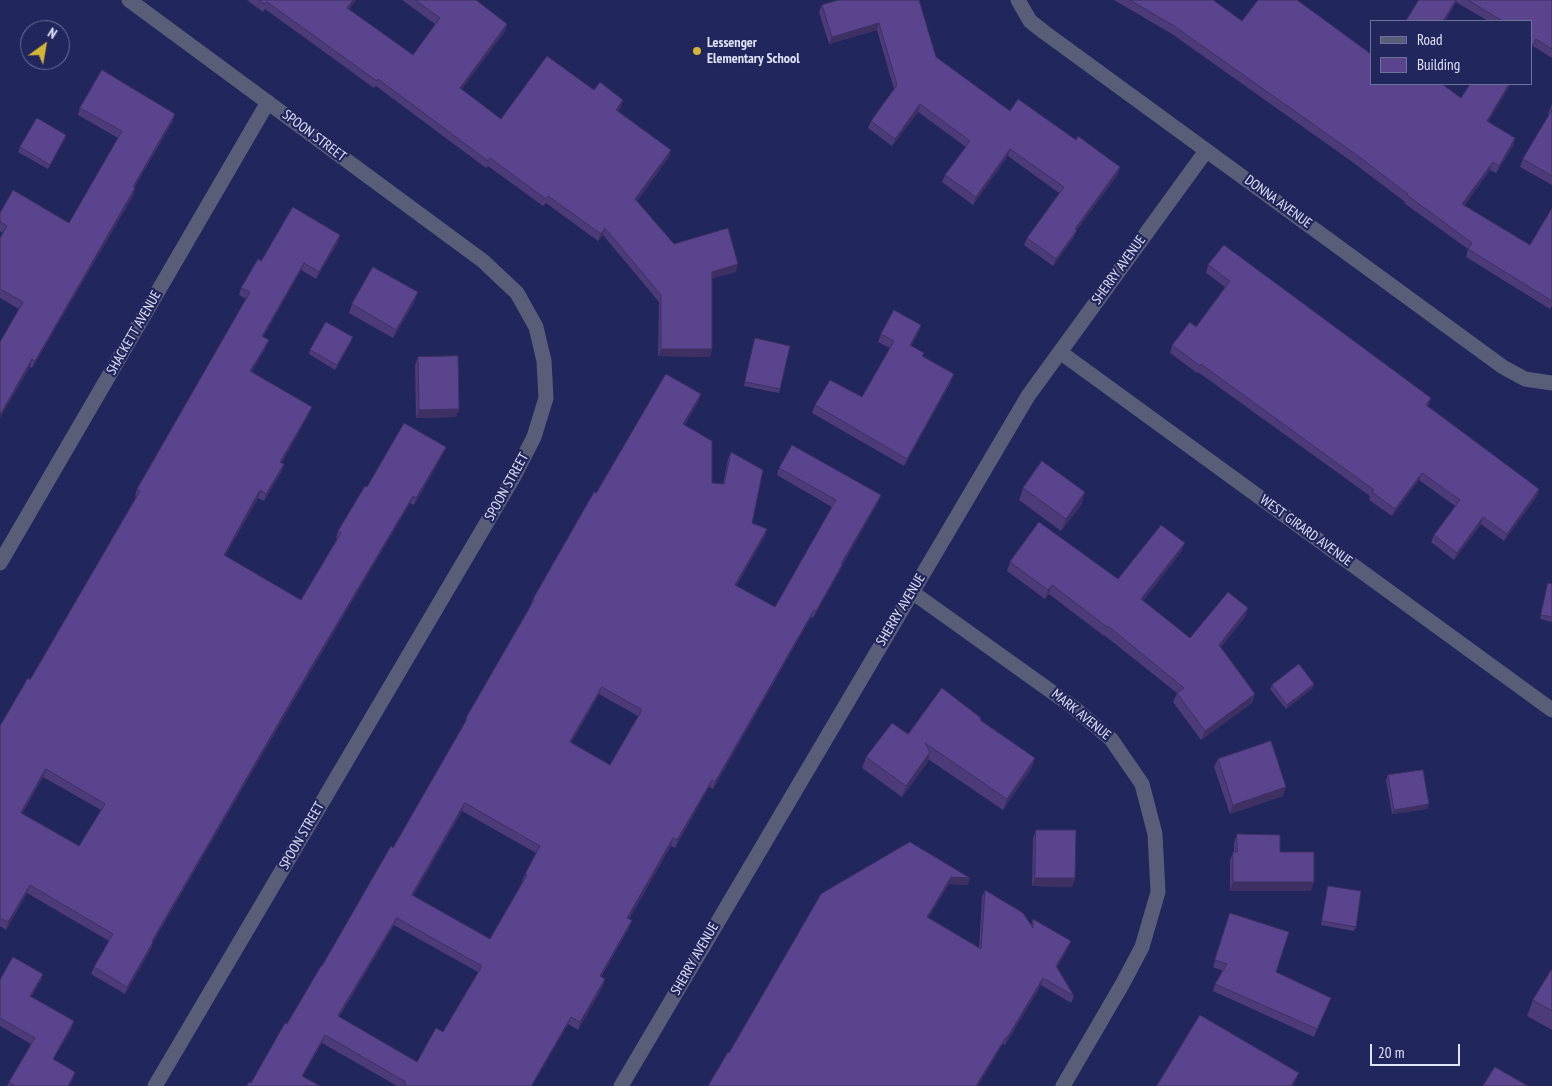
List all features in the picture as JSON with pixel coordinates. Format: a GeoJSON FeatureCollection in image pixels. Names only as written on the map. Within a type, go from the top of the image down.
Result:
{"type":"FeatureCollection","features":[{"type":"Feature","properties":{"kind":"street","name":"SPOON STREET"},"geometry":{"type":"LineString","coordinates":[[129,0],[483,262],[517,293],[536,327],[544,361],[546,398],[534,437],[513,478],[155,1086]]}},
{"type":"Feature","properties":{"kind":"street","name":"DONNA AVENUE"},"geometry":{"type":"LineString","coordinates":[[1018,0],[1030,21],[1503,367],[1525,380],[1552,383]]}},
{"type":"Feature","properties":{"kind":"street","name":"SHACKETT AVENUE"},"geometry":{"type":"LineString","coordinates":[[0,563],[268,102]]}},
{"type":"Feature","properties":{"kind":"street","name":"SHERRY AVENUE"},"geometry":{"type":"LineString","coordinates":[[621,1086],[1028,396],[1206,151]]}},
{"type":"Feature","properties":{"kind":"street","name":"WEST GIRARD AVENUE"},"geometry":{"type":"LineString","coordinates":[[1060,352],[1552,710]]}},
{"type":"Feature","properties":{"kind":"street","name":"MARK AVENUE"},"geometry":{"type":"LineString","coordinates":[[912,592],[1073,706],[1111,739],[1142,784],[1155,834],[1158,892],[1142,947],[1063,1086]]}},
{"type":"Feature","properties":{"kind":"building"},"geometry":{"type":"Polygon","coordinates":[[[259,0],[353,0],[347,8],[413,55],[440,18],[415,0],[476,0],[507,24],[460,88],[501,119],[547,56],[594,90],[600,82],[623,100],[616,110],[671,150],[635,199],[674,244],[728,228],[738,264],[712,272],[712,349],[661,349],[661,295],[605,228],[601,234],[548,196],[546,199],[490,158],[488,161],[378,79],[377,81],[267,2],[265,4],[259,0]]]}},
{"type":"Feature","properties":{"kind":"building"},"geometry":{"type":"Polygon","coordinates":[[[839,0],[919,0],[936,57],[1010,111],[1018,99],[1076,140],[1078,136],[1120,167],[1075,229],[1077,230],[1056,259],[1027,238],[1064,187],[1010,149],[976,197],[945,175],[970,141],[920,104],[895,139],[871,121],[897,85],[879,23],[832,37],[822,5],[839,0]]]}},
{"type":"Feature","properties":{"kind":"building"},"geometry":{"type":"Polygon","coordinates":[[[1130,0],[1213,0],[1242,21],[1258,0],[1297,0],[1370,53],[1370,85],[1443,85],[1461,98],[1469,85],[1508,85],[1487,121],[1515,138],[1499,166],[1493,162],[1462,204],[1530,245],[1552,208],[1552,301],[1468,249],[1472,243],[1354,153],[1174,26],[1130,0]]]}},
{"type":"Feature","properties":{"kind":"building"},"geometry":{"type":"Polygon","coordinates":[[[1419,0],[1456,0],[1444,20],[1407,20],[1419,0]]]}},
{"type":"Feature","properties":{"kind":"building"},"geometry":{"type":"Polygon","coordinates":[[[1468,0],[1552,0],[1552,49],[1536,39],[1532,46],[1532,20],[1501,20],[1468,0]]]}},
{"type":"Feature","properties":{"kind":"building"},"geometry":{"type":"Polygon","coordinates":[[[102,70],[175,114],[133,187],[135,188],[35,361],[32,359],[0,415],[0,342],[23,302],[0,289],[0,238],[7,226],[0,222],[0,213],[13,190],[69,223],[122,131],[80,108],[102,70]]]}},
{"type":"Feature","properties":{"kind":"building"},"geometry":{"type":"Polygon","coordinates":[[[1552,110],[1552,176],[1523,159],[1552,110]]]}},
{"type":"Feature","properties":{"kind":"building"},"geometry":{"type":"Polygon","coordinates":[[[37,118],[66,135],[50,165],[20,147],[37,118]]]}},
{"type":"Feature","properties":{"kind":"building"},"geometry":{"type":"Polygon","coordinates":[[[293,207],[340,235],[319,272],[304,263],[262,336],[269,340],[250,371],[312,407],[280,462],[284,464],[266,494],[260,490],[224,555],[301,600],[341,533],[338,531],[365,486],[367,487],[404,423],[446,447],[416,498],[413,496],[307,674],[127,987],[94,967],[113,934],[30,885],[8,922],[0,918],[0,726],[28,678],[30,680],[140,491],[137,489],[250,292],[241,288],[258,259],[261,261],[293,207]],[[46,769],[21,813],[79,846],[105,804],[46,769]]]}},
{"type":"Feature","properties":{"kind":"building"},"geometry":{"type":"Polygon","coordinates":[[[1224,245],[1431,398],[1426,405],[1539,489],[1507,534],[1483,517],[1457,553],[1434,535],[1460,500],[1422,473],[1395,509],[1372,492],[1374,490],[1172,345],[1190,322],[1196,327],[1230,281],[1208,265],[1224,245]]]}},
{"type":"Feature","properties":{"kind":"building"},"geometry":{"type":"Polygon","coordinates":[[[373,267],[418,292],[396,330],[352,304],[373,267]]]}},
{"type":"Feature","properties":{"kind":"building"},"geometry":{"type":"Polygon","coordinates":[[[894,310],[921,325],[910,345],[924,353],[922,356],[954,374],[907,459],[815,405],[830,380],[862,397],[894,341],[881,334],[894,310]]]}},
{"type":"Feature","properties":{"kind":"building"},"geometry":{"type":"Polygon","coordinates":[[[326,322],[353,337],[337,365],[310,350],[326,322]]]}},
{"type":"Feature","properties":{"kind":"building"},"geometry":{"type":"Polygon","coordinates":[[[755,338],[790,346],[780,389],[745,382],[755,338]]]}},
{"type":"Feature","properties":{"kind":"building"},"geometry":{"type":"Polygon","coordinates":[[[458,356],[459,409],[419,410],[418,357],[458,356]]]}},
{"type":"Feature","properties":{"kind":"building"},"geometry":{"type":"Polygon","coordinates":[[[666,374],[701,394],[683,424],[712,441],[712,483],[724,484],[731,452],[763,470],[752,523],[767,529],[735,585],[775,607],[836,500],[779,468],[792,445],[881,495],[816,611],[814,610],[715,782],[712,780],[677,840],[673,838],[627,918],[632,920],[600,976],[605,979],[580,1022],[571,1017],[531,1086],[404,1086],[406,1082],[325,1035],[302,1076],[320,1086],[247,1086],[249,1082],[251,1083],[285,1023],[287,1024],[322,966],[391,846],[393,848],[594,492],[596,493],[666,374]],[[602,687],[570,742],[610,765],[642,710],[602,687]],[[465,803],[412,895],[490,939],[527,875],[525,874],[540,846],[465,803]],[[397,918],[338,1016],[417,1062],[436,1028],[443,1032],[482,966],[397,918]]]}},
{"type":"Feature","properties":{"kind":"building"},"geometry":{"type":"Polygon","coordinates":[[[1042,461],[1085,492],[1066,519],[1023,488],[1042,461]]]}},
{"type":"Feature","properties":{"kind":"building"},"geometry":{"type":"Polygon","coordinates":[[[1039,522],[1118,579],[1161,525],[1185,543],[1141,599],[1190,638],[1228,592],[1248,608],[1219,645],[1255,694],[1205,731],[1177,693],[1184,688],[1108,626],[1052,585],[1048,590],[1010,562],[1039,522]]]}},
{"type":"Feature","properties":{"kind":"building"},"geometry":{"type":"Polygon","coordinates":[[[1548,583],[1552,584],[1552,617],[1541,615],[1548,583]]]}},
{"type":"Feature","properties":{"kind":"building"},"geometry":{"type":"Polygon","coordinates":[[[1299,664],[1314,684],[1287,705],[1272,685],[1299,664]]]}},
{"type":"Feature","properties":{"kind":"building"},"geometry":{"type":"Polygon","coordinates":[[[942,688],[981,718],[980,720],[1035,758],[1007,799],[925,743],[930,752],[906,786],[866,757],[892,723],[908,734],[942,688]]]}},
{"type":"Feature","properties":{"kind":"building"},"geometry":{"type":"Polygon","coordinates":[[[1271,741],[1286,787],[1233,805],[1218,759],[1271,741]]]}},
{"type":"Feature","properties":{"kind":"building"},"geometry":{"type":"Polygon","coordinates":[[[1423,770],[1429,804],[1394,810],[1388,775],[1423,770]]]}},
{"type":"Feature","properties":{"kind":"building"},"geometry":{"type":"Polygon","coordinates":[[[1036,830],[1076,830],[1075,878],[1035,878],[1036,830]]]}},
{"type":"Feature","properties":{"kind":"building"},"geometry":{"type":"Polygon","coordinates":[[[1237,834],[1280,835],[1280,852],[1314,852],[1314,882],[1233,882],[1233,852],[1237,852],[1237,834]]]}},
{"type":"Feature","properties":{"kind":"building"},"geometry":{"type":"Polygon","coordinates":[[[910,842],[970,878],[951,877],[927,917],[981,949],[985,890],[1023,913],[1033,928],[1033,919],[1071,941],[1056,966],[1074,996],[1043,978],[976,1086],[708,1086],[821,894],[910,842]]]}},
{"type":"Feature","properties":{"kind":"building"},"geometry":{"type":"Polygon","coordinates":[[[1328,886],[1361,891],[1356,927],[1322,921],[1328,886]]]}},
{"type":"Feature","properties":{"kind":"building"},"geometry":{"type":"Polygon","coordinates":[[[1230,913],[1289,932],[1276,972],[1331,998],[1317,1029],[1215,984],[1227,964],[1215,960],[1230,913]]]}},
{"type":"Feature","properties":{"kind":"building"},"geometry":{"type":"Polygon","coordinates":[[[13,957],[43,974],[30,996],[74,1021],[53,1059],[75,1072],[68,1086],[15,1086],[9,1082],[35,1038],[0,1018],[0,980],[13,957]]]}},
{"type":"Feature","properties":{"kind":"building"},"geometry":{"type":"Polygon","coordinates":[[[1552,969],[1552,1011],[1533,1000],[1552,969]]]}},
{"type":"Feature","properties":{"kind":"building"},"geometry":{"type":"Polygon","coordinates":[[[1200,1015],[1299,1073],[1291,1086],[1157,1086],[1200,1015]]]}},
{"type":"Feature","properties":{"kind":"building"},"geometry":{"type":"Polygon","coordinates":[[[1495,1067],[1528,1086],[1483,1086],[1495,1067]]]}},
{"type":"Feature","properties":{"kind":"place","name":"Lessenger Elementary School"},"geometry":{"type":"Point","coordinates":[697,51]}}]}
